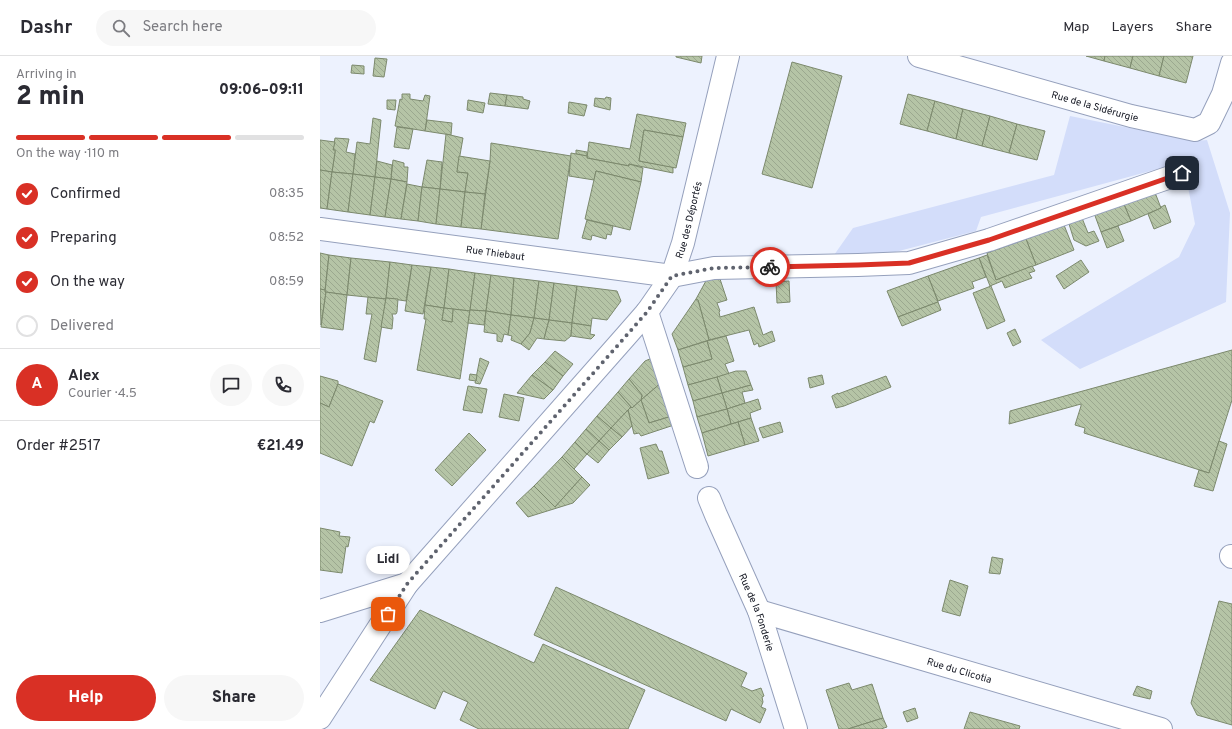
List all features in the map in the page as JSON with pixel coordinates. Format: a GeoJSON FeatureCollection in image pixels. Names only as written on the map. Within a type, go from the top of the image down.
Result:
{"type":"FeatureCollection","features":[{"type":"Feature","properties":{"kind":"street","name":"Rue des Déportés"},"geometry":{"type":"LineString","coordinates":[[320,718],[407,584],[647,312],[672,276],[683,243],[728,56]]}},
{"type":"Feature","properties":{"kind":"street","name":"Rue de la Sidérurgie"},"geometry":{"type":"LineString","coordinates":[[919,56],[1131,116],[1195,130],[1209,123],[1223,94],[1232,63]]}},
{"type":"Feature","properties":{"kind":"street","name":"Rue Thiebaut"},"geometry":{"type":"LineString","coordinates":[[320,229],[672,276],[714,268],[909,263],[989,240],[1182,173]]}},
{"type":"Feature","properties":{"kind":"street"},"geometry":{"type":"LineString","coordinates":[[647,312],[697,467]]}},
{"type":"Feature","properties":{"kind":"street","name":"Rue de la Fonderie"},"geometry":{"type":"LineString","coordinates":[[709,498],[759,610],[796,729]]}},
{"type":"Feature","properties":{"kind":"street"},"geometry":{"type":"LineString","coordinates":[[320,611],[407,584]]}},
{"type":"Feature","properties":{"kind":"street","name":"Rue du Clicotia"},"geometry":{"type":"LineString","coordinates":[[759,610],[1161,729]]}},
{"type":"Feature","properties":{"kind":"shaded area"},"geometry":{"type":"Polygon","coordinates":[[[1070,116],[1195,141],[1207,140],[1230,213],[1226,302],[1080,369],[1041,340],[1179,257],[1195,224],[1186,176],[1191,160],[981,217],[976,231],[872,258],[832,258],[853,228],[1054,175],[1070,116]]]}},
{"type":"Feature","properties":{"kind":"building"},"geometry":{"type":"Polygon","coordinates":[[[676,56],[702,56],[701,63],[676,56]]]}},
{"type":"Feature","properties":{"kind":"building"},"geometry":{"type":"Polygon","coordinates":[[[1086,56],[1105,56],[1104,61],[1086,56]]]}},
{"type":"Feature","properties":{"kind":"building"},"geometry":{"type":"Polygon","coordinates":[[[1105,56],[1133,56],[1130,68],[1104,61],[1105,56]]]}},
{"type":"Feature","properties":{"kind":"building"},"geometry":{"type":"Polygon","coordinates":[[[1133,56],[1164,56],[1159,76],[1130,68],[1133,56]]]}},
{"type":"Feature","properties":{"kind":"building"},"geometry":{"type":"Polygon","coordinates":[[[1164,56],[1193,56],[1186,83],[1159,76],[1164,56]]]}},
{"type":"Feature","properties":{"kind":"building"},"geometry":{"type":"Polygon","coordinates":[[[375,58],[387,59],[384,77],[373,76],[375,58]]]}},
{"type":"Feature","properties":{"kind":"building"},"geometry":{"type":"Polygon","coordinates":[[[792,62],[842,76],[812,188],[762,174],[792,62]]]}},
{"type":"Feature","properties":{"kind":"building"},"geometry":{"type":"Polygon","coordinates":[[[352,65],[364,66],[364,74],[351,73],[352,65]]]}},
{"type":"Feature","properties":{"kind":"building"},"geometry":{"type":"Polygon","coordinates":[[[490,93],[507,95],[505,106],[488,104],[490,93]]]}},
{"type":"Feature","properties":{"kind":"building"},"geometry":{"type":"Polygon","coordinates":[[[402,94],[410,94],[410,99],[423,101],[425,95],[430,96],[425,131],[395,126],[400,99],[402,100],[402,94]]]}},
{"type":"Feature","properties":{"kind":"building"},"geometry":{"type":"Polygon","coordinates":[[[908,94],[935,101],[927,131],[900,124],[908,94]]]}},
{"type":"Feature","properties":{"kind":"building"},"geometry":{"type":"Polygon","coordinates":[[[507,95],[523,97],[523,99],[530,101],[528,109],[505,106],[507,95]]]}},
{"type":"Feature","properties":{"kind":"building"},"geometry":{"type":"Polygon","coordinates":[[[606,97],[611,98],[610,110],[594,106],[595,98],[605,99],[606,97]]]}},
{"type":"Feature","properties":{"kind":"building"},"geometry":{"type":"Polygon","coordinates":[[[387,100],[396,100],[395,110],[387,109],[387,100]]]}},
{"type":"Feature","properties":{"kind":"building"},"geometry":{"type":"Polygon","coordinates":[[[468,100],[485,103],[483,113],[467,110],[468,100]]]}},
{"type":"Feature","properties":{"kind":"building"},"geometry":{"type":"Polygon","coordinates":[[[935,101],[963,109],[956,139],[927,131],[935,101]]]}},
{"type":"Feature","properties":{"kind":"building"},"geometry":{"type":"Polygon","coordinates":[[[569,102],[587,105],[584,116],[568,113],[569,102]]]}},
{"type":"Feature","properties":{"kind":"building"},"geometry":{"type":"Polygon","coordinates":[[[963,109],[990,116],[982,146],[956,139],[963,109]]]}},
{"type":"Feature","properties":{"kind":"building"},"geometry":{"type":"Polygon","coordinates":[[[637,114],[686,123],[683,137],[644,130],[639,161],[673,167],[673,173],[629,164],[629,166],[587,158],[589,142],[630,149],[637,114]]]}},
{"type":"Feature","properties":{"kind":"building"},"geometry":{"type":"Polygon","coordinates":[[[990,116],[1017,124],[1009,153],[982,146],[990,116]]]}},
{"type":"Feature","properties":{"kind":"building"},"geometry":{"type":"Polygon","coordinates":[[[373,118],[381,120],[375,177],[353,174],[357,142],[370,144],[373,118]]]}},
{"type":"Feature","properties":{"kind":"building"},"geometry":{"type":"Polygon","coordinates":[[[427,120],[452,123],[451,135],[425,131],[427,120]]]}},
{"type":"Feature","properties":{"kind":"building"},"geometry":{"type":"Polygon","coordinates":[[[1017,124],[1045,131],[1037,160],[1009,153],[1017,124]]]}},
{"type":"Feature","properties":{"kind":"building"},"geometry":{"type":"Polygon","coordinates":[[[397,127],[413,129],[409,149],[394,147],[397,127]]]}},
{"type":"Feature","properties":{"kind":"building"},"geometry":{"type":"Polygon","coordinates":[[[644,130],[683,137],[676,168],[639,161],[644,130]]]}},
{"type":"Feature","properties":{"kind":"building"},"geometry":{"type":"Polygon","coordinates":[[[446,134],[463,138],[457,172],[468,173],[465,192],[440,189],[446,134]]]}},
{"type":"Feature","properties":{"kind":"building"},"geometry":{"type":"Polygon","coordinates":[[[335,138],[349,139],[346,152],[355,154],[353,174],[332,172],[335,152],[335,150],[333,150],[335,138]]]}},
{"type":"Feature","properties":{"kind":"building"},"geometry":{"type":"Polygon","coordinates":[[[320,140],[335,142],[332,172],[320,170],[320,140]]]}},
{"type":"Feature","properties":{"kind":"building"},"geometry":{"type":"Polygon","coordinates":[[[491,143],[571,156],[558,239],[481,229],[491,143]]]}},
{"type":"Feature","properties":{"kind":"building"},"geometry":{"type":"Polygon","coordinates":[[[576,150],[587,152],[587,156],[576,154],[576,150]]]}},
{"type":"Feature","properties":{"kind":"building"},"geometry":{"type":"Polygon","coordinates":[[[571,153],[587,156],[587,158],[629,166],[629,164],[643,168],[641,182],[596,171],[594,180],[569,176],[571,153]]]}},
{"type":"Feature","properties":{"kind":"building"},"geometry":{"type":"Polygon","coordinates":[[[459,156],[490,161],[485,194],[465,192],[468,173],[457,172],[459,156]]]}},
{"type":"Feature","properties":{"kind":"building"},"geometry":{"type":"Polygon","coordinates":[[[393,160],[404,163],[404,167],[408,167],[407,182],[391,179],[393,160]]]}},
{"type":"Feature","properties":{"kind":"building"},"geometry":{"type":"Polygon","coordinates":[[[427,160],[442,162],[440,189],[422,187],[427,160]]]}},
{"type":"Feature","properties":{"kind":"building"},"geometry":{"type":"Polygon","coordinates":[[[377,161],[392,165],[391,179],[375,177],[377,161]]]}},
{"type":"Feature","properties":{"kind":"building"},"geometry":{"type":"Polygon","coordinates":[[[320,170],[332,172],[327,209],[320,208],[320,170]]]}},
{"type":"Feature","properties":{"kind":"building"},"geometry":{"type":"Polygon","coordinates":[[[596,171],[641,182],[630,230],[585,219],[596,171]]]}},
{"type":"Feature","properties":{"kind":"building"},"geometry":{"type":"Polygon","coordinates":[[[332,172],[353,174],[348,212],[327,209],[332,172]]]}},
{"type":"Feature","properties":{"kind":"building"},"geometry":{"type":"Polygon","coordinates":[[[353,174],[375,177],[370,215],[348,212],[353,174]]]}},
{"type":"Feature","properties":{"kind":"building"},"geometry":{"type":"Polygon","coordinates":[[[375,177],[391,179],[385,217],[370,215],[375,177]]]}},
{"type":"Feature","properties":{"kind":"building"},"geometry":{"type":"Polygon","coordinates":[[[391,179],[407,182],[401,219],[385,217],[391,179]]]}},
{"type":"Feature","properties":{"kind":"building"},"geometry":{"type":"Polygon","coordinates":[[[407,184],[422,187],[418,221],[401,219],[407,184]]]}},
{"type":"Feature","properties":{"kind":"building"},"geometry":{"type":"Polygon","coordinates":[[[422,187],[440,189],[436,224],[418,221],[422,187]]]}},
{"type":"Feature","properties":{"kind":"building"},"geometry":{"type":"Polygon","coordinates":[[[440,189],[465,192],[461,227],[436,224],[440,189]]]}},
{"type":"Feature","properties":{"kind":"building"},"geometry":{"type":"Polygon","coordinates":[[[1154,190],[1161,208],[1131,221],[1123,202],[1154,190]]]}},
{"type":"Feature","properties":{"kind":"building"},"geometry":{"type":"Polygon","coordinates":[[[465,192],[485,194],[481,229],[461,227],[465,192]]]}},
{"type":"Feature","properties":{"kind":"building"},"geometry":{"type":"Polygon","coordinates":[[[1123,202],[1131,221],[1101,232],[1094,213],[1123,202]]]}},
{"type":"Feature","properties":{"kind":"building"},"geometry":{"type":"Polygon","coordinates":[[[1165,205],[1171,222],[1154,229],[1148,214],[1165,205]]]}},
{"type":"Feature","properties":{"kind":"building"},"geometry":{"type":"Polygon","coordinates":[[[1082,218],[1088,233],[1094,231],[1099,241],[1086,246],[1074,240],[1069,224],[1082,218]]]}},
{"type":"Feature","properties":{"kind":"building"},"geometry":{"type":"Polygon","coordinates":[[[587,220],[613,226],[611,235],[607,234],[606,239],[592,235],[591,240],[582,238],[587,220]]]}},
{"type":"Feature","properties":{"kind":"building"},"geometry":{"type":"Polygon","coordinates":[[[1064,225],[1074,250],[1036,265],[1026,239],[1064,225]]]}},
{"type":"Feature","properties":{"kind":"building"},"geometry":{"type":"Polygon","coordinates":[[[1118,226],[1124,241],[1107,248],[1101,232],[1118,226]]]}},
{"type":"Feature","properties":{"kind":"building"},"geometry":{"type":"Polygon","coordinates":[[[1026,239],[1036,265],[996,280],[987,253],[1026,239]]]}},
{"type":"Feature","properties":{"kind":"building"},"geometry":{"type":"Polygon","coordinates":[[[320,253],[329,255],[325,290],[320,289],[320,253]]]}},
{"type":"Feature","properties":{"kind":"building"},"geometry":{"type":"Polygon","coordinates":[[[329,255],[351,258],[347,295],[325,292],[329,255]]]}},
{"type":"Feature","properties":{"kind":"building"},"geometry":{"type":"Polygon","coordinates":[[[987,255],[996,280],[1032,266],[1035,271],[1029,273],[1032,278],[1005,288],[1002,281],[990,286],[979,258],[987,255]]]}},
{"type":"Feature","properties":{"kind":"building"},"geometry":{"type":"Polygon","coordinates":[[[351,258],[390,262],[386,299],[347,295],[351,258]]]}},
{"type":"Feature","properties":{"kind":"building"},"geometry":{"type":"Polygon","coordinates":[[[979,258],[986,277],[972,282],[974,288],[938,301],[928,276],[979,258]]]}},
{"type":"Feature","properties":{"kind":"building"},"geometry":{"type":"Polygon","coordinates":[[[1081,260],[1089,272],[1064,289],[1056,276],[1081,260]]]}},
{"type":"Feature","properties":{"kind":"building"},"geometry":{"type":"Polygon","coordinates":[[[390,262],[412,265],[406,301],[386,298],[390,262]]]}},
{"type":"Feature","properties":{"kind":"building"},"geometry":{"type":"Polygon","coordinates":[[[412,265],[431,267],[423,314],[405,311],[412,265]]]}},
{"type":"Feature","properties":{"kind":"building"},"geometry":{"type":"Polygon","coordinates":[[[431,267],[449,269],[444,308],[425,305],[431,267]]]}},
{"type":"Feature","properties":{"kind":"building"},"geometry":{"type":"Polygon","coordinates":[[[449,269],[475,273],[470,311],[444,308],[449,269]]]}},
{"type":"Feature","properties":{"kind":"building"},"geometry":{"type":"Polygon","coordinates":[[[475,273],[491,275],[486,311],[470,310],[475,273]]]}},
{"type":"Feature","properties":{"kind":"building"},"geometry":{"type":"Polygon","coordinates":[[[491,275],[514,278],[511,315],[486,311],[491,275]]]}},
{"type":"Feature","properties":{"kind":"building"},"geometry":{"type":"Polygon","coordinates":[[[928,276],[938,302],[898,317],[887,291],[928,276]]]}},
{"type":"Feature","properties":{"kind":"building"},"geometry":{"type":"Polygon","coordinates":[[[514,278],[539,281],[534,318],[511,315],[514,278]]]}},
{"type":"Feature","properties":{"kind":"building"},"geometry":{"type":"Polygon","coordinates":[[[707,279],[720,279],[727,300],[717,303],[720,311],[720,317],[754,307],[763,335],[772,331],[775,341],[759,347],[758,343],[754,345],[749,330],[709,340],[698,300],[696,299],[707,279]]]}},
{"type":"Feature","properties":{"kind":"building"},"geometry":{"type":"Polygon","coordinates":[[[539,281],[554,283],[549,320],[534,318],[539,281]]]}},
{"type":"Feature","properties":{"kind":"building"},"geometry":{"type":"Polygon","coordinates":[[[789,281],[790,302],[777,303],[776,282],[789,281]]]}},
{"type":"Feature","properties":{"kind":"building"},"geometry":{"type":"Polygon","coordinates":[[[554,283],[577,286],[572,323],[549,320],[554,283]]]}},
{"type":"Feature","properties":{"kind":"building"},"geometry":{"type":"Polygon","coordinates":[[[577,286],[617,291],[621,301],[607,320],[592,318],[591,326],[572,323],[577,286]]]}},
{"type":"Feature","properties":{"kind":"building"},"geometry":{"type":"Polygon","coordinates":[[[991,286],[1005,321],[987,329],[973,293],[991,286]]]}},
{"type":"Feature","properties":{"kind":"building"},"geometry":{"type":"Polygon","coordinates":[[[320,289],[325,290],[326,292],[321,325],[320,289]]]}},
{"type":"Feature","properties":{"kind":"building"},"geometry":{"type":"Polygon","coordinates":[[[326,292],[347,295],[343,330],[321,327],[326,292]]]}},
{"type":"Feature","properties":{"kind":"building"},"geometry":{"type":"Polygon","coordinates":[[[368,297],[386,299],[376,362],[364,359],[372,314],[366,314],[368,297]]]}},
{"type":"Feature","properties":{"kind":"building"},"geometry":{"type":"Polygon","coordinates":[[[386,298],[398,299],[397,312],[396,314],[392,314],[392,329],[381,327],[386,298]]]}},
{"type":"Feature","properties":{"kind":"building"},"geometry":{"type":"Polygon","coordinates":[[[696,299],[698,300],[709,340],[678,350],[672,334],[696,299]]]}},
{"type":"Feature","properties":{"kind":"building"},"geometry":{"type":"Polygon","coordinates":[[[938,302],[941,310],[902,326],[898,317],[938,302]]]}},
{"type":"Feature","properties":{"kind":"building"},"geometry":{"type":"Polygon","coordinates":[[[425,305],[444,308],[442,320],[452,322],[453,309],[470,311],[460,379],[417,370],[426,319],[424,319],[425,305]]]}},
{"type":"Feature","properties":{"kind":"building"},"geometry":{"type":"Polygon","coordinates":[[[444,308],[453,309],[452,322],[442,320],[444,308]]]}},
{"type":"Feature","properties":{"kind":"building"},"geometry":{"type":"Polygon","coordinates":[[[470,310],[486,311],[484,325],[468,323],[470,310]]]}},
{"type":"Feature","properties":{"kind":"building"},"geometry":{"type":"Polygon","coordinates":[[[486,311],[511,315],[508,335],[504,334],[502,342],[497,341],[497,334],[484,332],[486,311]]]}},
{"type":"Feature","properties":{"kind":"building"},"geometry":{"type":"Polygon","coordinates":[[[511,315],[534,318],[530,333],[521,344],[511,340],[512,336],[508,335],[511,315]]]}},
{"type":"Feature","properties":{"kind":"building"},"geometry":{"type":"Polygon","coordinates":[[[534,318],[549,320],[544,339],[537,338],[529,350],[521,344],[530,333],[534,318]]]}},
{"type":"Feature","properties":{"kind":"building"},"geometry":{"type":"Polygon","coordinates":[[[549,320],[572,323],[571,336],[565,341],[544,339],[549,320]]]}},
{"type":"Feature","properties":{"kind":"building"},"geometry":{"type":"Polygon","coordinates":[[[572,323],[591,326],[590,334],[595,335],[591,339],[571,336],[572,323]]]}},
{"type":"Feature","properties":{"kind":"building"},"geometry":{"type":"Polygon","coordinates":[[[1015,329],[1021,342],[1013,346],[1007,333],[1015,329]]]}},
{"type":"Feature","properties":{"kind":"building"},"geometry":{"type":"Polygon","coordinates":[[[726,336],[734,361],[725,364],[729,374],[688,385],[683,367],[712,359],[707,341],[726,336]]]}},
{"type":"Feature","properties":{"kind":"building"},"geometry":{"type":"Polygon","coordinates":[[[707,341],[712,359],[683,367],[678,350],[707,341]]]}},
{"type":"Feature","properties":{"kind":"building"},"geometry":{"type":"Polygon","coordinates":[[[1232,350],[1232,400],[1209,473],[1084,433],[1085,428],[1075,425],[1081,404],[1009,424],[1010,411],[1232,350]]]}},
{"type":"Feature","properties":{"kind":"building"},"geometry":{"type":"Polygon","coordinates":[[[555,351],[573,364],[563,376],[545,362],[555,351]]]}},
{"type":"Feature","properties":{"kind":"building"},"geometry":{"type":"Polygon","coordinates":[[[480,358],[489,362],[480,384],[475,383],[480,358]]]}},
{"type":"Feature","properties":{"kind":"building"},"geometry":{"type":"Polygon","coordinates":[[[652,358],[662,382],[641,400],[642,395],[629,379],[645,361],[652,358]]]}},
{"type":"Feature","properties":{"kind":"building"},"geometry":{"type":"Polygon","coordinates":[[[545,362],[563,376],[553,390],[532,375],[545,362]]]}},
{"type":"Feature","properties":{"kind":"building"},"geometry":{"type":"Polygon","coordinates":[[[736,371],[746,371],[751,385],[722,393],[717,377],[736,371]]]}},
{"type":"Feature","properties":{"kind":"building"},"geometry":{"type":"Polygon","coordinates":[[[470,374],[477,375],[476,381],[469,380],[470,374]]]}},
{"type":"Feature","properties":{"kind":"building"},"geometry":{"type":"Polygon","coordinates":[[[532,375],[553,390],[544,399],[517,393],[532,375]]]}},
{"type":"Feature","properties":{"kind":"building"},"geometry":{"type":"Polygon","coordinates":[[[822,375],[824,384],[810,388],[808,378],[822,375]]]}},
{"type":"Feature","properties":{"kind":"building"},"geometry":{"type":"Polygon","coordinates":[[[320,376],[338,381],[329,407],[320,403],[320,376]]]}},
{"type":"Feature","properties":{"kind":"building"},"geometry":{"type":"Polygon","coordinates":[[[886,376],[891,387],[836,408],[832,396],[886,376]]]}},
{"type":"Feature","properties":{"kind":"building"},"geometry":{"type":"Polygon","coordinates":[[[717,377],[722,393],[693,401],[688,385],[717,377]]]}},
{"type":"Feature","properties":{"kind":"building"},"geometry":{"type":"Polygon","coordinates":[[[629,379],[642,395],[641,400],[632,408],[618,392],[629,379]]]}},
{"type":"Feature","properties":{"kind":"building"},"geometry":{"type":"Polygon","coordinates":[[[662,382],[672,416],[649,423],[641,400],[662,382]]]}},
{"type":"Feature","properties":{"kind":"building"},"geometry":{"type":"Polygon","coordinates":[[[338,384],[383,401],[374,423],[370,421],[352,466],[320,453],[320,403],[329,407],[338,384]]]}},
{"type":"Feature","properties":{"kind":"building"},"geometry":{"type":"Polygon","coordinates":[[[751,385],[753,390],[742,392],[745,403],[727,409],[722,393],[751,385]]]}},
{"type":"Feature","properties":{"kind":"building"},"geometry":{"type":"Polygon","coordinates":[[[468,386],[487,389],[482,413],[463,410],[468,386]]]}},
{"type":"Feature","properties":{"kind":"building"},"geometry":{"type":"Polygon","coordinates":[[[618,392],[631,407],[611,428],[597,416],[618,392]]]}},
{"type":"Feature","properties":{"kind":"building"},"geometry":{"type":"Polygon","coordinates":[[[722,393],[727,409],[697,417],[693,401],[722,393]]]}},
{"type":"Feature","properties":{"kind":"building"},"geometry":{"type":"Polygon","coordinates":[[[504,394],[524,398],[519,421],[499,417],[504,394]]]}},
{"type":"Feature","properties":{"kind":"building"},"geometry":{"type":"Polygon","coordinates":[[[758,399],[761,409],[750,413],[751,418],[731,424],[727,409],[758,399]]]}},
{"type":"Feature","properties":{"kind":"building"},"geometry":{"type":"Polygon","coordinates":[[[641,400],[649,423],[672,416],[674,425],[641,436],[639,433],[634,434],[628,410],[641,400]]]}},
{"type":"Feature","properties":{"kind":"building"},"geometry":{"type":"Polygon","coordinates":[[[727,409],[731,424],[702,433],[697,417],[727,409]]]}},
{"type":"Feature","properties":{"kind":"building"},"geometry":{"type":"Polygon","coordinates":[[[628,410],[632,426],[622,437],[611,428],[628,410]]]}},
{"type":"Feature","properties":{"kind":"building"},"geometry":{"type":"Polygon","coordinates":[[[597,416],[611,428],[599,441],[586,429],[597,416]]]}},
{"type":"Feature","properties":{"kind":"building"},"geometry":{"type":"Polygon","coordinates":[[[751,418],[759,441],[745,445],[738,422],[751,418]]]}},
{"type":"Feature","properties":{"kind":"building"},"geometry":{"type":"Polygon","coordinates":[[[738,422],[745,445],[708,456],[702,433],[738,422]]]}},
{"type":"Feature","properties":{"kind":"building"},"geometry":{"type":"Polygon","coordinates":[[[780,422],[783,432],[763,438],[759,428],[780,422]]]}},
{"type":"Feature","properties":{"kind":"building"},"geometry":{"type":"Polygon","coordinates":[[[611,428],[622,437],[609,450],[599,441],[611,428]]]}},
{"type":"Feature","properties":{"kind":"building"},"geometry":{"type":"Polygon","coordinates":[[[586,429],[599,441],[587,454],[575,442],[586,429]]]}},
{"type":"Feature","properties":{"kind":"building"},"geometry":{"type":"Polygon","coordinates":[[[469,433],[486,450],[452,486],[435,470],[469,433]]]}},
{"type":"Feature","properties":{"kind":"building"},"geometry":{"type":"Polygon","coordinates":[[[599,441],[609,450],[598,463],[587,454],[599,441]]]}},
{"type":"Feature","properties":{"kind":"building"},"geometry":{"type":"Polygon","coordinates":[[[1219,441],[1227,444],[1213,491],[1194,486],[1199,470],[1209,473],[1219,441]]]}},
{"type":"Feature","properties":{"kind":"building"},"geometry":{"type":"Polygon","coordinates":[[[575,442],[587,454],[574,469],[562,457],[575,442]]]}},
{"type":"Feature","properties":{"kind":"building"},"geometry":{"type":"Polygon","coordinates":[[[656,444],[659,451],[662,451],[669,473],[648,479],[640,448],[656,444]]]}},
{"type":"Feature","properties":{"kind":"building"},"geometry":{"type":"Polygon","coordinates":[[[562,457],[582,477],[555,507],[534,486],[562,457]]]}},
{"type":"Feature","properties":{"kind":"building"},"geometry":{"type":"Polygon","coordinates":[[[582,477],[590,485],[573,503],[528,517],[516,503],[534,486],[555,507],[582,477]]]}},
{"type":"Feature","properties":{"kind":"building"},"geometry":{"type":"Polygon","coordinates":[[[320,528],[340,532],[339,536],[350,537],[348,547],[346,546],[342,573],[320,570],[320,528]]]}},
{"type":"Feature","properties":{"kind":"building"},"geometry":{"type":"Polygon","coordinates":[[[992,557],[1003,559],[1000,574],[989,573],[992,557]]]}},
{"type":"Feature","properties":{"kind":"building"},"geometry":{"type":"Polygon","coordinates":[[[950,580],[968,586],[960,616],[942,611],[950,580]]]}},
{"type":"Feature","properties":{"kind":"building"},"geometry":{"type":"Polygon","coordinates":[[[556,587],[747,673],[741,686],[752,691],[761,688],[764,696],[762,697],[763,702],[761,707],[766,709],[760,723],[731,709],[726,721],[534,635],[556,587]]]}},
{"type":"Feature","properties":{"kind":"building"},"geometry":{"type":"Polygon","coordinates":[[[1219,601],[1232,604],[1232,725],[1197,715],[1191,703],[1219,601]]]}},
{"type":"Feature","properties":{"kind":"building"},"geometry":{"type":"Polygon","coordinates":[[[420,610],[534,663],[543,644],[645,690],[628,729],[479,729],[460,720],[468,702],[443,691],[435,709],[370,680],[420,610]]]}},
{"type":"Feature","properties":{"kind":"building"},"geometry":{"type":"Polygon","coordinates":[[[849,683],[852,690],[872,684],[883,718],[848,729],[839,729],[826,690],[849,683]]]}},
{"type":"Feature","properties":{"kind":"building"},"geometry":{"type":"Polygon","coordinates":[[[1137,686],[1152,691],[1150,699],[1133,695],[1137,686]]]}},
{"type":"Feature","properties":{"kind":"building"},"geometry":{"type":"Polygon","coordinates":[[[915,708],[918,718],[907,722],[903,712],[915,708]]]}},
{"type":"Feature","properties":{"kind":"building"},"geometry":{"type":"Polygon","coordinates":[[[970,712],[1020,726],[1019,729],[964,729],[970,712]]]}},
{"type":"Feature","properties":{"kind":"building"},"geometry":{"type":"Polygon","coordinates":[[[883,718],[887,727],[881,729],[848,729],[883,718]]]}},
{"type":"Feature","properties":{"kind":"way so far"},"geometry":{"type":"LineString","coordinates":[[388,614],[407,584],[647,312],[672,276],[714,268],[770,267]]}},
{"type":"Feature","properties":{"kind":"place","name":"Lidl"},"geometry":{"type":"Point","coordinates":[388,614]}},
{"type":"Feature","properties":{"kind":"route"},"geometry":{"type":"LineString","coordinates":[[770,267],[909,263],[989,240],[1182,173]]}}]}
